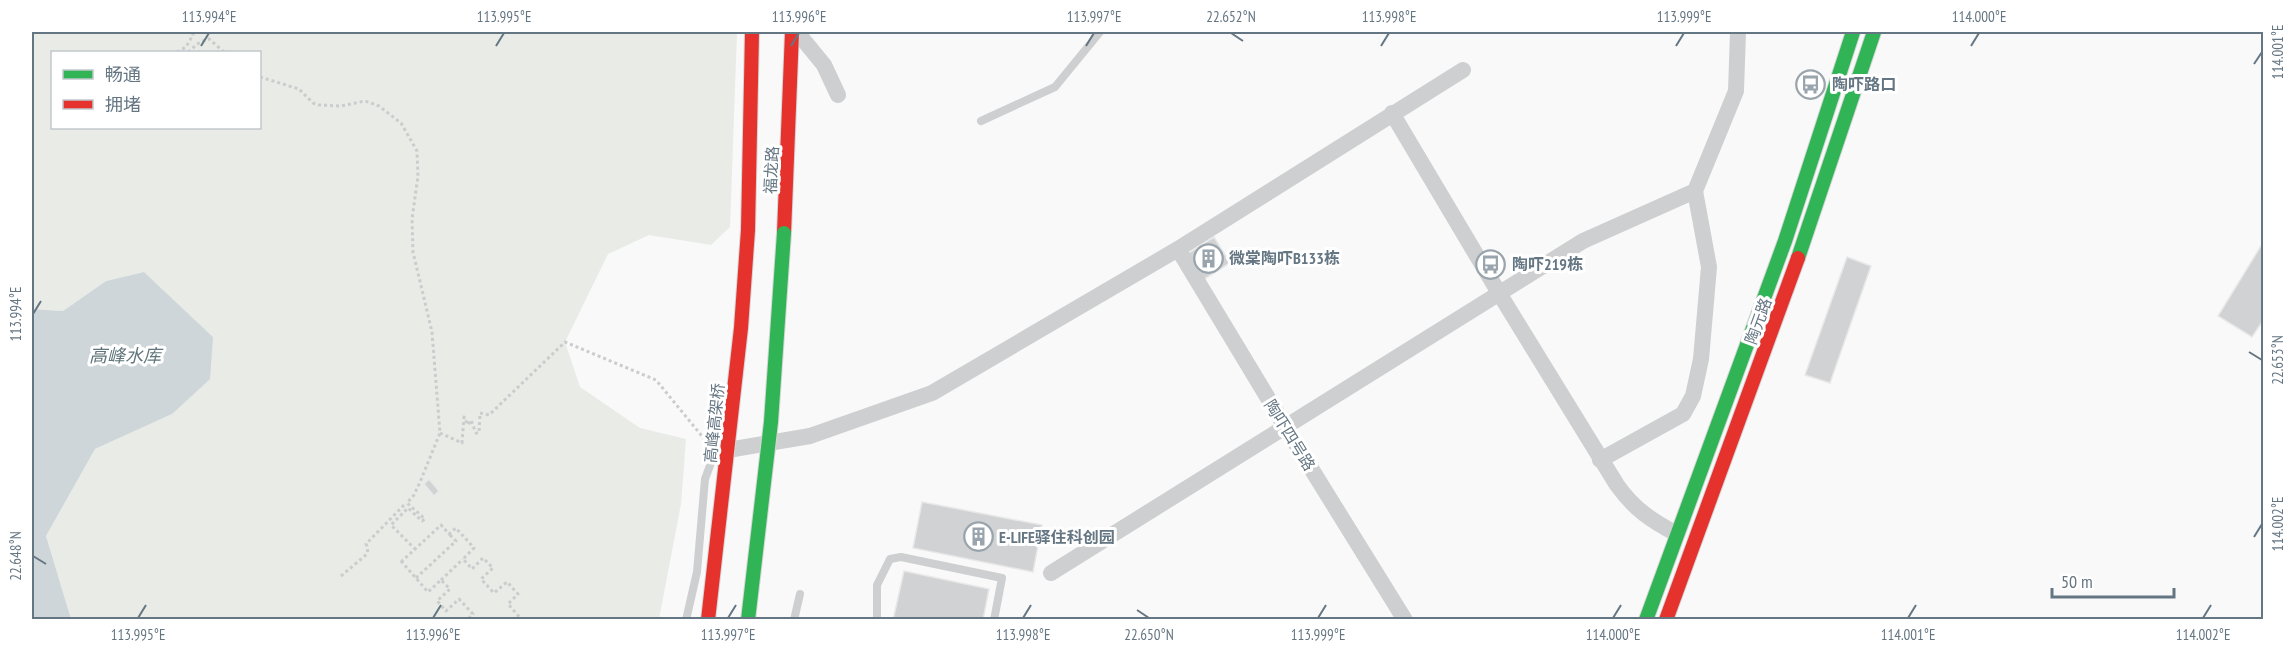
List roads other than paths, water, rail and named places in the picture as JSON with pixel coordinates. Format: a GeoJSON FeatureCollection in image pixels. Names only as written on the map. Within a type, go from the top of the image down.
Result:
{"type":"FeatureCollection","features":[{"type":"Feature","properties":{"kind":"main road","name":"福龙路"},"geometry":{"type":"LineString","coordinates":[[748,230],[752,32]]}},
{"type":"Feature","properties":{"kind":"main road","name":"福龙路"},"geometry":{"type":"LineString","coordinates":[[748,620],[771,422],[784,233],[792,32]]}},
{"type":"Feature","properties":{"kind":"main road","name":"陶元路"},"geometry":{"type":"LineString","coordinates":[[1646,620],[1782,251],[1853,32]]}},
{"type":"Feature","properties":{"kind":"main road","name":"陶元路"},"geometry":{"type":"LineString","coordinates":[[1666,620],[1798,258],[1874,32]]}},
{"type":"Feature","properties":{"kind":"main road","name":"高峰高架桥"},"geometry":{"type":"LineString","coordinates":[[708,620],[741,328],[748,230]]}},
{"type":"Feature","properties":{"kind":"street"},"geometry":{"type":"LineString","coordinates":[[797,32],[824,65],[838,94]]}},
{"type":"Feature","properties":{"kind":"street"},"geometry":{"type":"LineString","coordinates":[[1600,460],[1683,414],[1693,396],[1701,359],[1708,267],[1695,191],[1736,91],[1738,32]]}},
{"type":"Feature","properties":{"kind":"street"},"geometry":{"type":"LineString","coordinates":[[715,452],[810,436],[932,393],[1178,249],[1463,70]]}},
{"type":"Feature","properties":{"kind":"street"},"geometry":{"type":"LineString","coordinates":[[1392,113],[1600,460],[1634,507],[1653,522],[1677,534]]}},
{"type":"Feature","properties":{"kind":"street"},"geometry":{"type":"LineString","coordinates":[[1051,573],[1583,241],[1695,191]]}},
{"type":"Feature","properties":{"kind":"street","name":"陶吓四号路"},"geometry":{"type":"LineString","coordinates":[[1178,249],[1405,620]]}},
{"type":"Feature","properties":{"kind":"lane"},"geometry":{"type":"LineString","coordinates":[[981,122],[1055,87],[1100,32]]}},
{"type":"Feature","properties":{"kind":"lane"},"geometry":{"type":"LineString","coordinates":[[686,620],[697,572],[705,479],[715,452]]}},
{"type":"Feature","properties":{"kind":"lane"},"geometry":{"type":"LineString","coordinates":[[878,620],[877,585],[890,559],[901,557],[1002,578],[994,620]]}},
{"type":"Feature","properties":{"kind":"lane"},"geometry":{"type":"LineString","coordinates":[[794,620],[800,594]]}},
{"type":"Feature","properties":{"kind":"water","name":"高峰水库"},"geometry":{"type":"Polygon","coordinates":[[[144,272],[213,337],[210,379],[172,414],[95,449],[46,536],[71,619],[32,619],[32,309],[63,311],[106,281],[144,272]]]}},
{"type":"Feature","properties":{"kind":"place","name":"陶吓路口"},"geometry":{"type":"Point","coordinates":[1811,84]}},
{"type":"Feature","properties":{"kind":"place","name":"微棠陶吓B133栋"},"geometry":{"type":"Point","coordinates":[1208,258]}},
{"type":"Feature","properties":{"kind":"place","name":"陶吓219栋"},"geometry":{"type":"Point","coordinates":[1491,264]}},
{"type":"Feature","properties":{"kind":"place","name":"E-LIFE驿住科创园"},"geometry":{"type":"Point","coordinates":[978,537]}}]}
